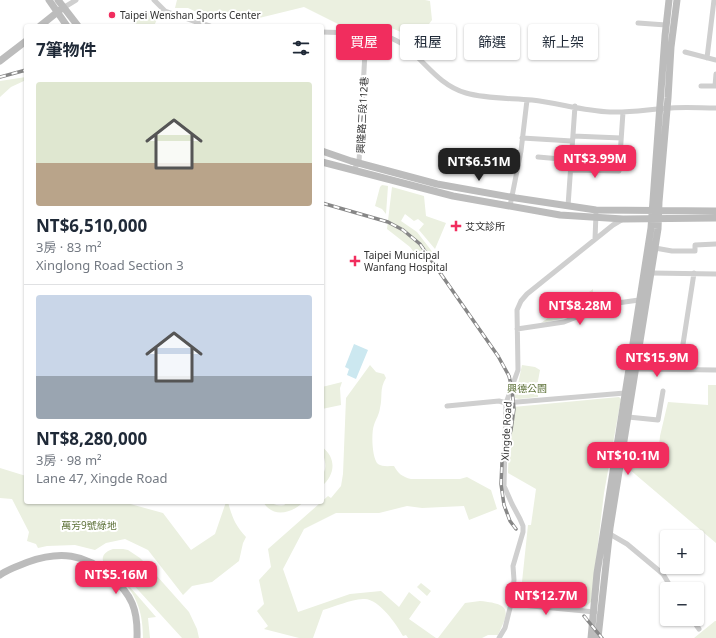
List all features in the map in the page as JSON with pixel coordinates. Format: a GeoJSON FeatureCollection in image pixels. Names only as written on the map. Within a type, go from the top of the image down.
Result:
{"type":"FeatureCollection","features":[{"type":"Feature","properties":{"kind":"main road"},"geometry":{"type":"LineString","coordinates":[[49,0],[76,24]]}},
{"type":"Feature","properties":{"kind":"main road"},"geometry":{"type":"LineString","coordinates":[[58,0],[66,24]]}},
{"type":"Feature","properties":{"kind":"main road"},"geometry":{"type":"LineString","coordinates":[[607,532],[625,393],[632,369],[655,248],[659,109],[669,0]]}},
{"type":"Feature","properties":{"kind":"main road"},"geometry":{"type":"LineString","coordinates":[[598,638],[597,573],[607,532],[628,417],[639,300],[651,228],[655,215],[677,0]]}},
{"type":"Feature","properties":{"kind":"main road"},"geometry":{"type":"LineString","coordinates":[[42,24],[60,9]]}},
{"type":"Feature","properties":{"kind":"main road"},"geometry":{"type":"LineString","coordinates":[[0,61],[24,43]]}},
{"type":"Feature","properties":{"kind":"main road"},"geometry":{"type":"LineString","coordinates":[[324,152],[437,184],[568,206],[596,214],[623,219],[655,215],[716,211]]}},
{"type":"Feature","properties":{"kind":"main road"},"geometry":{"type":"LineString","coordinates":[[324,162],[447,194],[560,214],[655,215],[716,218]]}},
{"type":"Feature","properties":{"kind":"main road"},"geometry":{"type":"LineString","coordinates":[[0,576],[24,563],[47,556],[64,555],[85,560],[102,569],[127,593],[135,612],[137,638]]}},
{"type":"Feature","properties":{"kind":"main road"},"geometry":{"type":"LineString","coordinates":[[591,638],[597,612]]}},
{"type":"Feature","properties":{"kind":"street"},"geometry":{"type":"LineString","coordinates":[[60,9],[76,0]]}},
{"type":"Feature","properties":{"kind":"street"},"geometry":{"type":"LineString","coordinates":[[154,0],[165,11],[203,24]]}},
{"type":"Feature","properties":{"kind":"street"},"geometry":{"type":"LineString","coordinates":[[707,58],[714,0]]}},
{"type":"Feature","properties":{"kind":"street"},"geometry":{"type":"LineString","coordinates":[[638,23],[666,25]]}},
{"type":"Feature","properties":{"kind":"street"},"geometry":{"type":"LineString","coordinates":[[324,32],[336,33]]}},
{"type":"Feature","properties":{"kind":"street"},"geometry":{"type":"LineString","coordinates":[[392,40],[401,44],[438,78],[454,89],[483,97],[527,100],[575,106],[605,112],[667,108],[716,108]]}},
{"type":"Feature","properties":{"kind":"street"},"geometry":{"type":"LineString","coordinates":[[685,52],[716,60]]}},
{"type":"Feature","properties":{"kind":"street","name":"興隆路三段112巷"},"geometry":{"type":"LineString","coordinates":[[354,169],[359,162],[365,60]]}},
{"type":"Feature","properties":{"kind":"street"},"geometry":{"type":"LineString","coordinates":[[701,86],[716,86],[716,74]]}},
{"type":"Feature","properties":{"kind":"street"},"geometry":{"type":"LineString","coordinates":[[510,206],[527,100]]}},
{"type":"Feature","properties":{"kind":"street"},"geometry":{"type":"LineString","coordinates":[[568,206],[575,106]]}},
{"type":"Feature","properties":{"kind":"street"},"geometry":{"type":"LineString","coordinates":[[571,170],[619,171],[623,112]]}},
{"type":"Feature","properties":{"kind":"street"},"geometry":{"type":"LineString","coordinates":[[522,138],[621,138]]}},
{"type":"Feature","properties":{"kind":"street"},"geometry":{"type":"LineString","coordinates":[[538,157],[572,160]]}},
{"type":"Feature","properties":{"kind":"street"},"geometry":{"type":"LineString","coordinates":[[595,239],[596,214]]}},
{"type":"Feature","properties":{"kind":"street","name":"Xingde Road"},"geometry":{"type":"LineString","coordinates":[[499,638],[505,628],[511,604],[513,589],[513,566],[523,526],[504,486],[506,403],[518,370],[517,310],[521,301],[595,239],[623,219]]}},
{"type":"Feature","properties":{"kind":"street"},"geometry":{"type":"LineString","coordinates":[[655,248],[672,251],[695,250],[695,244],[716,244]]}},
{"type":"Feature","properties":{"kind":"street"},"geometry":{"type":"LineString","coordinates":[[651,273],[716,274]]}},
{"type":"Feature","properties":{"kind":"street"},"geometry":{"type":"LineString","coordinates":[[679,370],[694,273]]}},
{"type":"Feature","properties":{"kind":"street"},"geometry":{"type":"LineString","coordinates":[[517,329],[564,322],[610,304],[639,300]]}},
{"type":"Feature","properties":{"kind":"street"},"geometry":{"type":"LineString","coordinates":[[632,369],[716,370]]}},
{"type":"Feature","properties":{"kind":"street"},"geometry":{"type":"LineString","coordinates":[[628,417],[658,420],[663,391]]}},
{"type":"Feature","properties":{"kind":"street"},"geometry":{"type":"LineString","coordinates":[[447,406],[499,401],[506,403],[625,393]]}},
{"type":"Feature","properties":{"kind":"street"},"geometry":{"type":"LineString","coordinates":[[607,532],[627,544],[663,574],[668,582]]}},
{"type":"Feature","properties":{"kind":"street"},"geometry":{"type":"LineString","coordinates":[[511,604],[597,612]]}},
{"type":"Feature","properties":{"kind":"green space"},"geometry":{"type":"Polygon","coordinates":[[[177,0],[425,0],[430,1],[432,20],[429,24],[400,24],[400,32],[392,28],[392,24],[338,24],[304,7],[251,20],[241,12],[209,18],[188,8],[175,8],[177,0]]]}},
{"type":"Feature","properties":{"kind":"green space"},"geometry":{"type":"Polygon","coordinates":[[[150,11],[159,15],[155,24],[133,24],[141,13],[150,11]]]}},
{"type":"Feature","properties":{"kind":"green space"},"geometry":{"type":"Polygon","coordinates":[[[24,77],[24,81],[11,87],[0,97],[0,81],[24,77]]]}},
{"type":"Feature","properties":{"kind":"green space"},"geometry":{"type":"Polygon","coordinates":[[[382,185],[388,186],[386,214],[382,209],[375,206],[380,187],[382,185]]]}},
{"type":"Feature","properties":{"kind":"green space"},"geometry":{"type":"Polygon","coordinates":[[[392,187],[424,196],[426,216],[446,223],[435,249],[419,230],[424,224],[418,219],[414,221],[405,214],[401,221],[417,232],[434,254],[425,262],[420,260],[410,247],[387,229],[392,187]]]}},
{"type":"Feature","properties":{"kind":"green space"},"geometry":{"type":"Polygon","coordinates":[[[593,289],[593,306],[561,319],[541,323],[556,312],[573,304],[593,289]]]}},
{"type":"Feature","properties":{"kind":"green space"},"geometry":{"type":"Polygon","coordinates":[[[370,365],[376,372],[384,374],[386,378],[382,389],[380,410],[374,425],[373,434],[373,452],[378,464],[384,466],[394,466],[397,471],[405,477],[411,479],[460,479],[467,477],[491,490],[497,509],[469,520],[464,506],[422,508],[407,506],[379,513],[336,513],[304,529],[283,569],[298,612],[350,594],[381,591],[399,607],[409,592],[421,602],[409,619],[436,638],[408,638],[406,635],[403,636],[392,619],[381,607],[375,602],[363,599],[323,610],[313,638],[299,638],[264,629],[268,626],[257,611],[264,604],[259,580],[271,567],[268,549],[319,504],[324,504],[324,500],[328,496],[331,498],[341,486],[343,474],[346,398],[370,365]]]}},
{"type":"Feature","properties":{"kind":"green space","name":"興德公園"},"geometry":{"type":"Polygon","coordinates":[[[522,365],[535,367],[540,370],[538,397],[515,398],[514,390],[518,384],[522,365]]]}},
{"type":"Feature","properties":{"kind":"green space"},"geometry":{"type":"Polygon","coordinates":[[[342,382],[340,388],[341,405],[324,409],[324,386],[342,382]]]}},
{"type":"Feature","properties":{"kind":"green space"},"geometry":{"type":"Polygon","coordinates":[[[708,385],[716,385],[716,543],[704,533],[704,530],[701,530],[629,469],[628,455],[658,455],[660,436],[668,402],[708,405],[708,385]]]}},
{"type":"Feature","properties":{"kind":"green space"},"geometry":{"type":"Polygon","coordinates":[[[619,397],[621,399],[604,493],[591,602],[586,606],[520,601],[528,525],[531,525],[536,489],[508,473],[510,409],[513,407],[619,397]]]}},
{"type":"Feature","properties":{"kind":"green space"},"geometry":{"type":"Polygon","coordinates":[[[324,449],[327,451],[332,461],[332,472],[324,484],[324,472],[324,449]]]}},
{"type":"Feature","properties":{"kind":"green space","name":"萬芳9號綠地"},"geometry":{"type":"Polygon","coordinates":[[[0,468],[24,475],[24,504],[130,504],[163,513],[191,550],[215,534],[225,504],[229,504],[234,521],[246,537],[239,561],[212,582],[192,586],[183,595],[148,550],[125,539],[106,543],[95,550],[75,545],[47,546],[38,548],[36,544],[27,541],[29,532],[12,499],[0,498],[0,468]]]}},
{"type":"Feature","properties":{"kind":"green space"},"geometry":{"type":"Polygon","coordinates":[[[265,504],[302,504],[294,509],[283,512],[272,511],[265,504]]]}},
{"type":"Feature","properties":{"kind":"green space"},"geometry":{"type":"Polygon","coordinates":[[[113,549],[128,550],[140,558],[148,566],[189,612],[197,629],[199,638],[182,638],[119,569],[115,572],[104,564],[104,554],[113,549]]]}},
{"type":"Feature","properties":{"kind":"green space"},"geometry":{"type":"Polygon","coordinates":[[[123,579],[156,617],[148,618],[150,638],[143,638],[141,614],[136,600],[122,580],[123,579]]]}},
{"type":"Feature","properties":{"kind":"green space"},"geometry":{"type":"Polygon","coordinates":[[[421,583],[431,591],[427,596],[417,587],[421,583]]]}},
{"type":"Feature","properties":{"kind":"green space"},"geometry":{"type":"Polygon","coordinates":[[[480,601],[498,604],[505,610],[505,620],[498,635],[488,635],[482,638],[438,638],[465,603],[480,601]]]}},
{"type":"Feature","properties":{"kind":"green space"},"geometry":{"type":"Polygon","coordinates":[[[715,621],[716,638],[694,638],[715,621]]]}},
{"type":"Feature","properties":{"kind":"water"},"geometry":{"type":"Polygon","coordinates":[[[354,344],[368,350],[356,379],[347,375],[349,369],[345,367],[354,344]]]}},
{"type":"Feature","properties":{"kind":"railway"},"geometry":{"type":"LineString","coordinates":[[0,77],[24,71]]}},
{"type":"Feature","properties":{"kind":"railway"},"geometry":{"type":"LineString","coordinates":[[324,204],[388,222],[403,230],[420,244],[498,356],[509,376],[512,389],[514,409],[511,430],[502,462],[501,484],[504,505],[510,521],[516,529]]}},
{"type":"Feature","properties":{"kind":"railway"},"geometry":{"type":"LineString","coordinates":[[584,616],[602,638]]}},
{"type":"Feature","properties":{"kind":"place","name":"Taipei Wenshan Sports Center"},"geometry":{"type":"Point","coordinates":[112,15]}},
{"type":"Feature","properties":{"kind":"place","name":"艾文診所"},"geometry":{"type":"Point","coordinates":[456,226]}},
{"type":"Feature","properties":{"kind":"place","name":"Taipei Municipal Wanfang Hospital"},"geometry":{"type":"Point","coordinates":[355,261]}}]}
